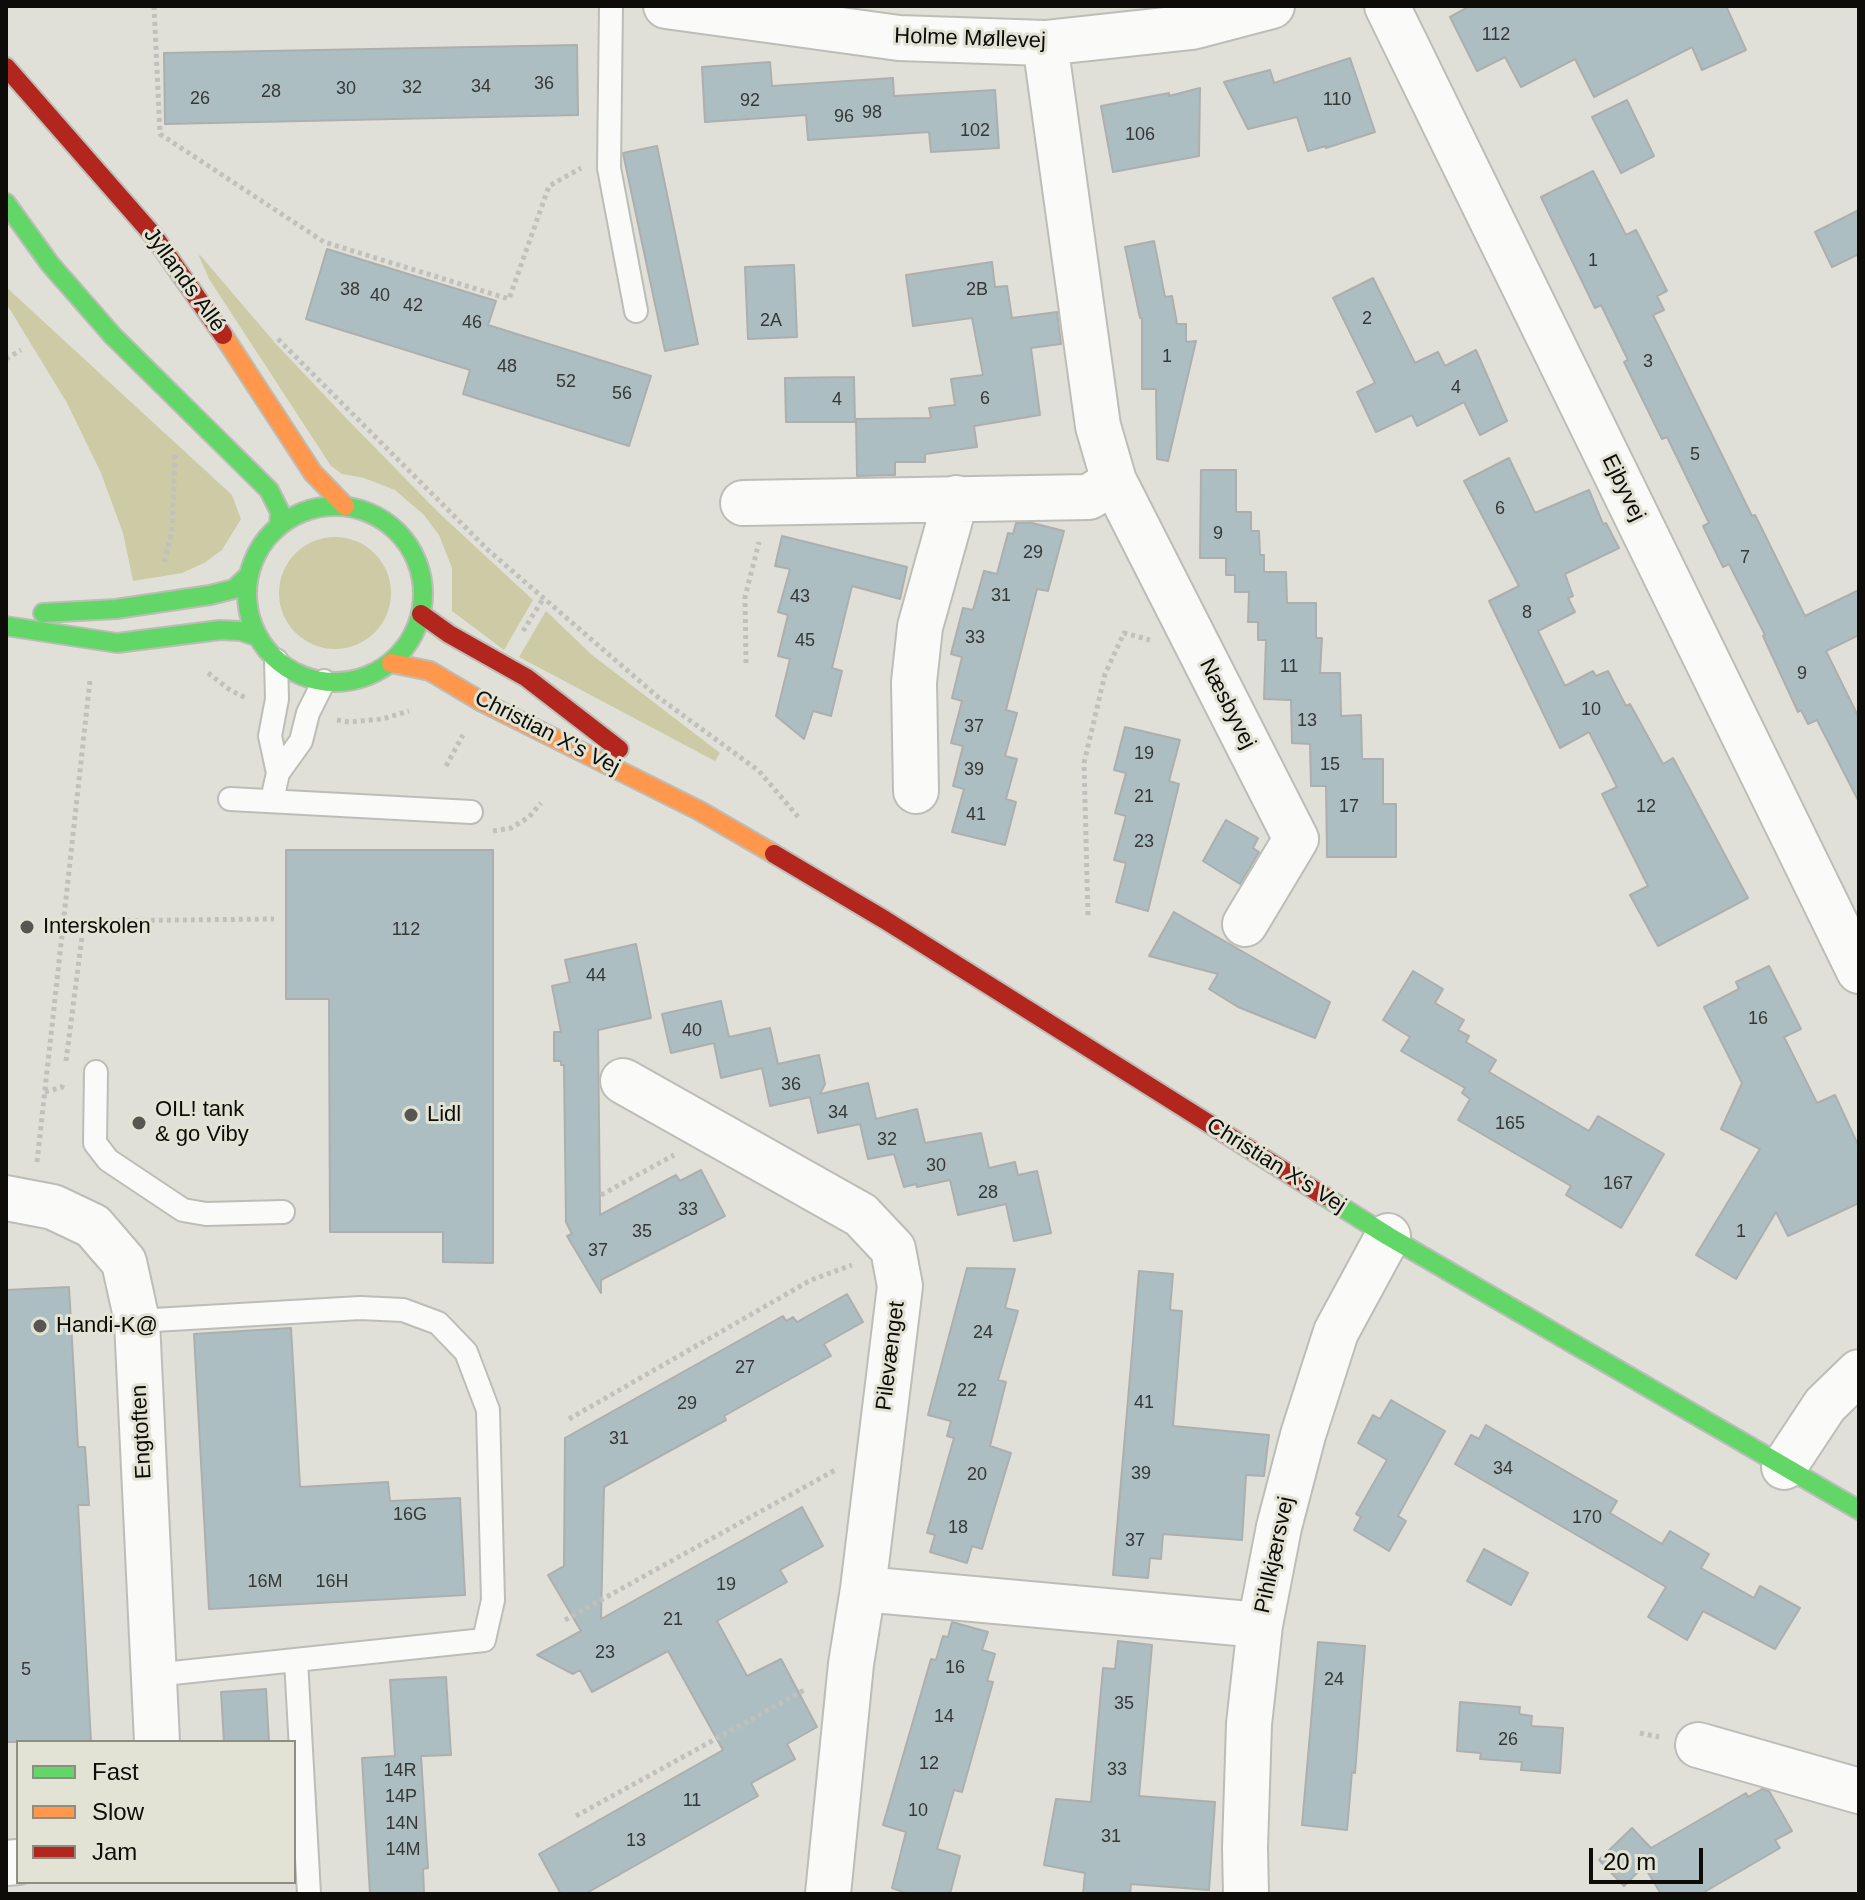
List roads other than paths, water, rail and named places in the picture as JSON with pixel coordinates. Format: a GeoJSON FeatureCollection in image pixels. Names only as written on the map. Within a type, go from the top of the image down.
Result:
{"type":"FeatureCollection","features":[{"type":"Feature","properties":{"kind":"street","name":"Holme Møllevej"},"geometry":{"type":"LineString","coordinates":[[666,6],[899,38],[1045,43],[1189,16],[1272,6]]}},
{"type":"Feature","properties":{"kind":"street","name":"Ejbyvej"},"geometry":{"type":"LineString","coordinates":[[1387,6],[1859,971]]}},
{"type":"Feature","properties":{"kind":"street","name":"Næsbyvej"},"geometry":{"type":"LineString","coordinates":[[1045,43],[1098,426],[1114,481],[1296,839],[1245,924]]}},
{"type":"Feature","properties":{"kind":"street","name":"Jyllands Allé"},"geometry":{"type":"LineString","coordinates":[[6,67],[153,235],[216,322],[313,473],[345,506]]}},
{"type":"Feature","properties":{"kind":"street"},"geometry":{"type":"LineString","coordinates":[[6,203],[50,264],[113,336],[269,490],[280,512],[279,525]]}},
{"type":"Feature","properties":{"kind":"street"},"geometry":{"type":"LineString","coordinates":[[756,502],[1089,497],[1114,481]]}},
{"type":"Feature","properties":{"kind":"street"},"geometry":{"type":"LineString","coordinates":[[916,791],[914,682],[920,627],[956,498]]}},
{"type":"Feature","properties":{"kind":"street"},"geometry":{"type":"LineString","coordinates":[[322,506],[345,506],[382,519],[397,531],[411,549],[420,570],[423,592],[421,614],[415,632],[391,663],[370,675],[348,681],[324,681],[301,675],[276,660],[258,637],[248,607],[249,575],[265,539],[279,525],[299,513],[322,506]]}},
{"type":"Feature","properties":{"kind":"street"},"geometry":{"type":"LineString","coordinates":[[6,615],[116,609],[210,595],[234,589],[249,575]]}},
{"type":"Feature","properties":{"kind":"street","name":"Christian X's Vej"},"geometry":{"type":"LineString","coordinates":[[421,614],[449,634],[527,678],[700,811]]}},
{"type":"Feature","properties":{"kind":"street"},"geometry":{"type":"LineString","coordinates":[[6,626],[117,643],[220,630],[241,631],[258,637]]}},
{"type":"Feature","properties":{"kind":"street","name":"Christian X's Vej"},"geometry":{"type":"LineString","coordinates":[[391,663],[430,671],[482,702],[700,811],[885,920],[1388,1236],[1859,1510]]}},
{"type":"Feature","properties":{"kind":"street","name":"Pilevænget"},"geometry":{"type":"LineString","coordinates":[[623,1081],[861,1215],[893,1249],[900,1286],[851,1664],[828,1894]]}},
{"type":"Feature","properties":{"kind":"street","name":"Engtoften"},"geometry":{"type":"LineString","coordinates":[[20,1200],[53,1207],[93,1226],[124,1262],[137,1321],[157,1740]]}},
{"type":"Feature","properties":{"kind":"street","name":"Pihlkjærsvej"},"geometry":{"type":"LineString","coordinates":[[1246,1894],[1249,1724],[1260,1625],[1283,1512],[1303,1435],[1336,1332],[1388,1236]]}},
{"type":"Feature","properties":{"kind":"street"},"geometry":{"type":"LineString","coordinates":[[1784,1467],[1825,1405],[1859,1372]]}},
{"type":"Feature","properties":{"kind":"street"},"geometry":{"type":"LineString","coordinates":[[863,1589],[1260,1625]]}},
{"type":"Feature","properties":{"kind":"street"},"geometry":{"type":"LineString","coordinates":[[1698,1745],[1859,1791]]}},
{"type":"Feature","properties":{"kind":"lane"},"geometry":{"type":"LineString","coordinates":[[611,6],[609,168],[636,311]]}},
{"type":"Feature","properties":{"kind":"lane"},"geometry":{"type":"LineString","coordinates":[[276,660],[277,699],[270,736],[278,773]]}},
{"type":"Feature","properties":{"kind":"lane"},"geometry":{"type":"LineString","coordinates":[[272,800],[278,773],[301,741],[308,713],[324,681]]}},
{"type":"Feature","properties":{"kind":"lane"},"geometry":{"type":"LineString","coordinates":[[230,799],[471,812]]}},
{"type":"Feature","properties":{"kind":"lane"},"geometry":{"type":"LineString","coordinates":[[96,1072],[95,1143],[108,1160],[183,1210],[206,1214],[283,1212]]}},
{"type":"Feature","properties":{"kind":"lane"},"geometry":{"type":"LineString","coordinates":[[137,1321],[360,1308],[403,1310],[438,1323],[466,1352],[488,1410],[493,1600],[484,1640],[154,1675]]}},
{"type":"Feature","properties":{"kind":"lane"},"geometry":{"type":"LineString","coordinates":[[296,1660],[309,1894]]}},
{"type":"Feature","properties":{"kind":"place","name":"Interskolen"},"geometry":{"type":"Point","coordinates":[27,927]}},
{"type":"Feature","properties":{"kind":"place","name":"Lidl"},"geometry":{"type":"Point","coordinates":[411,1115]}},
{"type":"Feature","properties":{"kind":"place","name":"OIL! tank & go Viby"},"geometry":{"type":"Point","coordinates":[139,1123]}},
{"type":"Feature","properties":{"kind":"place","name":"Handi-K@"},"geometry":{"type":"Point","coordinates":[40,1326]}}]}
